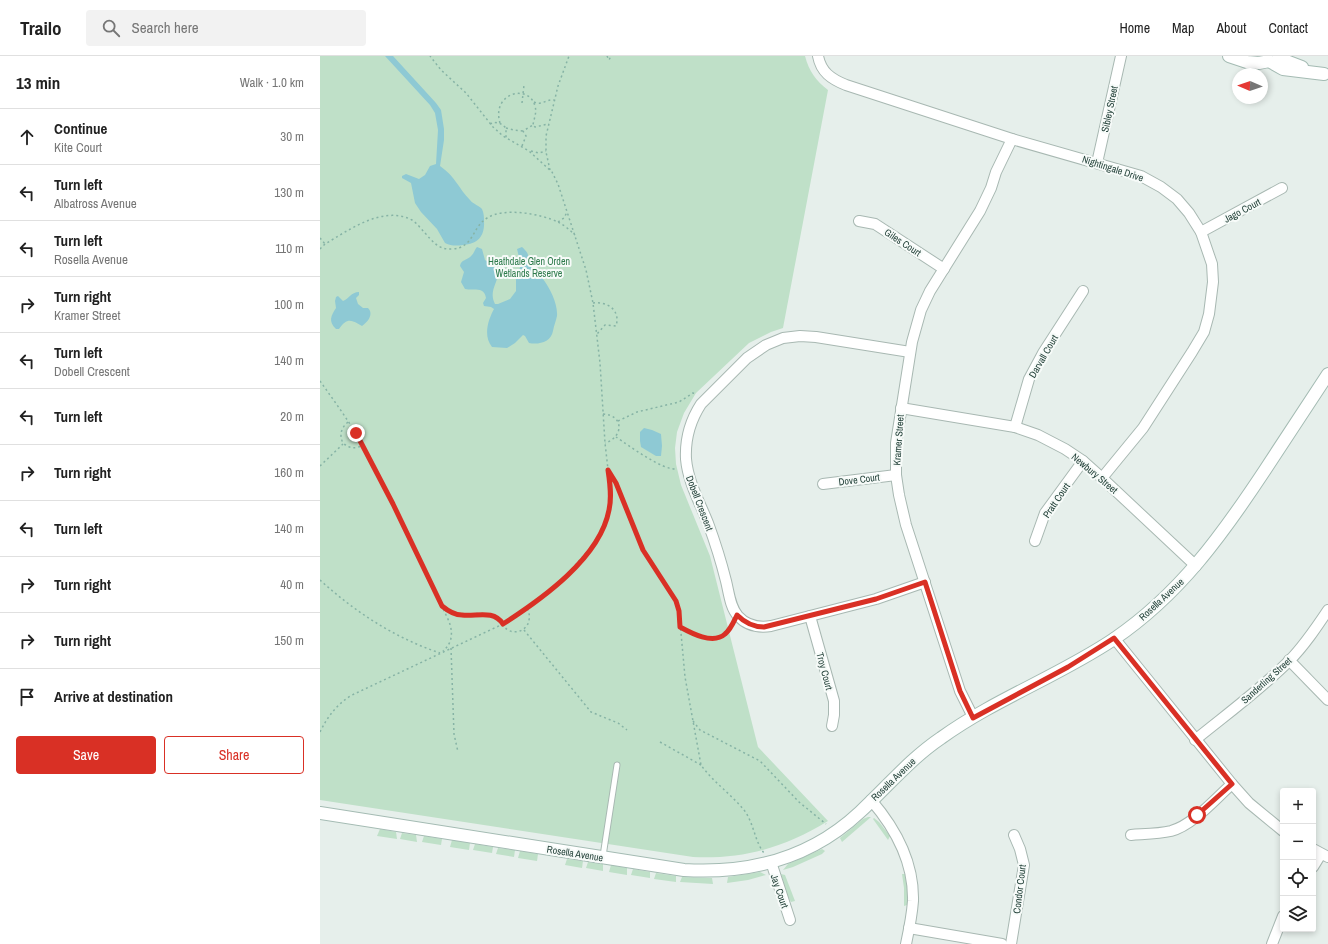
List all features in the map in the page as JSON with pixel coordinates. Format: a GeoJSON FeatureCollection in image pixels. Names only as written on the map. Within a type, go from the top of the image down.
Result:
{"type":"FeatureCollection","features":[{"type":"Feature","properties":{"kind":"street","name":"Nightingale Drive"},"geometry":{"type":"LineString","coordinates":[[818,56],[820,65],[827,75],[832,79],[846,85],[1007,137],[1141,176],[1161,187],[1177,199],[1189,213],[1201,232],[1212,264],[1213,282],[1209,314],[1204,332],[1143,428],[1102,478]]}},
{"type":"Feature","properties":{"kind":"street","name":"Sibley Street"},"geometry":{"type":"LineString","coordinates":[[1097,163],[1121,56]]}},
{"type":"Feature","properties":{"kind":"street"},"geometry":{"type":"LineString","coordinates":[[1230,56],[1247,62],[1260,62],[1273,58],[1283,70],[1326,74]]}},
{"type":"Feature","properties":{"kind":"street","name":"Kramer Street"},"geometry":{"type":"LineString","coordinates":[[973,718],[960,691],[902,510],[896,475],[896,443],[910,352],[921,310],[930,291],[980,211],[991,188],[1007,137]]}},
{"type":"Feature","properties":{"kind":"street","name":"Jago Court"},"geometry":{"type":"LineString","coordinates":[[1201,232],[1282,188]]}},
{"type":"Feature","properties":{"kind":"street","name":"Giles Court"},"geometry":{"type":"LineString","coordinates":[[859,221],[875,224],[944,269]]}},
{"type":"Feature","properties":{"kind":"street","name":"Darvall Court"},"geometry":{"type":"LineString","coordinates":[[1015,427],[1030,379],[1043,353],[1083,291]]}},
{"type":"Feature","properties":{"kind":"street","name":"Dobell Crescent"},"geometry":{"type":"LineString","coordinates":[[737,615],[732,604],[716,545],[687,468],[686,450],[688,431],[696,412],[705,399],[747,358],[766,345],[783,338],[800,336],[816,337],[910,352]]}},
{"type":"Feature","properties":{"kind":"street","name":"Rosella Avenue"},"geometry":{"type":"LineString","coordinates":[[320,813],[684,870],[704,871],[739,869],[771,862],[809,847],[836,832],[913,759],[940,738],[973,718],[1068,667],[1114,638],[1157,604],[1196,566],[1220,536],[1328,374]]}},
{"type":"Feature","properties":{"kind":"street","name":"Newbury Street"},"geometry":{"type":"LineString","coordinates":[[901,408],[1015,427],[1044,438],[1065,449],[1083,461],[1196,566]]}},
{"type":"Feature","properties":{"kind":"street","name":"Pratt Court"},"geometry":{"type":"LineString","coordinates":[[1035,541],[1045,513],[1083,461]]}},
{"type":"Feature","properties":{"kind":"street","name":"Dove Court"},"geometry":{"type":"LineString","coordinates":[[823,484],[896,475]]}},
{"type":"Feature","properties":{"kind":"street"},"geometry":{"type":"LineString","coordinates":[[737,615],[747,624],[758,627],[771,626],[876,599],[925,582]]}},
{"type":"Feature","properties":{"kind":"street","name":"Sanderling Street"},"geometry":{"type":"LineString","coordinates":[[1195,740],[1264,684],[1289,660],[1310,636],[1328,610]]}},
{"type":"Feature","properties":{"kind":"street","name":"Troy Court"},"geometry":{"type":"LineString","coordinates":[[810,616],[834,701],[832,726]]}},
{"type":"Feature","properties":{"kind":"street"},"geometry":{"type":"LineString","coordinates":[[1114,638],[1232,784],[1249,803],[1280,829]]}},
{"type":"Feature","properties":{"kind":"street"},"geometry":{"type":"LineString","coordinates":[[1289,660],[1328,700]]}},
{"type":"Feature","properties":{"kind":"street"},"geometry":{"type":"LineString","coordinates":[[1131,835],[1164,832],[1180,827],[1197,815],[1232,784]]}},
{"type":"Feature","properties":{"kind":"street"},"geometry":{"type":"LineString","coordinates":[[868,803],[880,811],[893,830],[903,850],[911,874],[913,902],[906,944]]}},
{"type":"Feature","properties":{"kind":"street","name":"Condor Court"},"geometry":{"type":"LineString","coordinates":[[1011,944],[1024,865],[1020,849],[1014,835]]}},
{"type":"Feature","properties":{"kind":"street","name":"Jay Court"},"geometry":{"type":"LineString","coordinates":[[771,862],[790,920]]}},
{"type":"Feature","properties":{"kind":"street"},"geometry":{"type":"LineString","coordinates":[[1272,944],[1280,924]]}},
{"type":"Feature","properties":{"kind":"street"},"geometry":{"type":"LineString","coordinates":[[909,928],[1002,944]]}},
{"type":"Feature","properties":{"kind":"lane"},"geometry":{"type":"LineString","coordinates":[[603,858],[617,765]]}},
{"type":"Feature","properties":{"kind":"path"},"geometry":{"type":"LineString","coordinates":[[430,56],[441,70],[466,93],[490,124],[506,138],[529,150],[539,153],[546,151]]}},
{"type":"Feature","properties":{"kind":"path"},"geometry":{"type":"LineString","coordinates":[[550,170],[546,151],[548,124],[558,86],[569,56]]}},
{"type":"Feature","properties":{"kind":"path"},"geometry":{"type":"LineString","coordinates":[[607,56],[608,60],[611,56]]}},
{"type":"Feature","properties":{"kind":"path"},"geometry":{"type":"LineString","coordinates":[[522,103],[524,85]]}},
{"type":"Feature","properties":{"kind":"path"},"geometry":{"type":"LineString","coordinates":[[500,123],[498,114],[500,104],[510,95],[523,94],[539,104],[554,100]]}},
{"type":"Feature","properties":{"kind":"path"},"geometry":{"type":"LineString","coordinates":[[490,124],[494,122],[500,123],[506,128],[524,131],[533,125],[536,112],[534,102]]}},
{"type":"Feature","properties":{"kind":"path"},"geometry":{"type":"LineString","coordinates":[[533,125],[535,127],[548,124]]}},
{"type":"Feature","properties":{"kind":"path"},"geometry":{"type":"LineString","coordinates":[[506,128],[506,138]]}},
{"type":"Feature","properties":{"kind":"path"},"geometry":{"type":"LineString","coordinates":[[522,146],[526,136],[524,131]]}},
{"type":"Feature","properties":{"kind":"path"},"geometry":{"type":"LineString","coordinates":[[320,732],[330,715],[344,700],[352,695],[503,624],[547,594],[562,580],[592,546],[603,530],[610,509],[610,487],[605,442],[601,369],[593,302],[586,270],[558,184],[552,172],[529,150]]}},
{"type":"Feature","properties":{"kind":"path"},"geometry":{"type":"LineString","coordinates":[[558,222],[564,218],[567,210]]}},
{"type":"Feature","properties":{"kind":"path"},"geometry":{"type":"LineString","coordinates":[[320,249],[325,244],[373,218],[384,216],[402,217],[412,221],[437,246],[451,249],[458,248],[466,244],[482,223],[487,218],[495,214],[518,213],[538,216],[558,222],[575,235]]}},
{"type":"Feature","properties":{"kind":"path"},"geometry":{"type":"LineString","coordinates":[[320,238],[325,244]]}},
{"type":"Feature","properties":{"kind":"path"},"geometry":{"type":"LineString","coordinates":[[593,302],[608,304],[614,311],[617,320],[616,326],[606,325],[597,334]]}},
{"type":"Feature","properties":{"kind":"path"},"geometry":{"type":"LineString","coordinates":[[320,381],[349,422],[363,446],[393,504],[450,624],[452,631],[449,644],[446,649],[440,653]]}},
{"type":"Feature","properties":{"kind":"path"},"geometry":{"type":"LineString","coordinates":[[618,421],[637,412],[679,402],[693,393],[705,399]]}},
{"type":"Feature","properties":{"kind":"path"},"geometry":{"type":"LineString","coordinates":[[604,414],[614,417],[618,421],[619,428],[616,437],[605,442]]}},
{"type":"Feature","properties":{"kind":"path"},"geometry":{"type":"LineString","coordinates":[[349,422],[342,430],[341,435],[343,443],[352,448],[363,446]]}},
{"type":"Feature","properties":{"kind":"path"},"geometry":{"type":"LineString","coordinates":[[616,437],[648,458],[674,470],[687,468]]}},
{"type":"Feature","properties":{"kind":"path"},"geometry":{"type":"LineString","coordinates":[[320,466],[343,443]]}},
{"type":"Feature","properties":{"kind":"path"},"geometry":{"type":"LineString","coordinates":[[608,470],[616,483],[643,550],[676,601],[679,611],[685,677],[701,765],[706,772],[744,810],[750,820],[760,848]]}},
{"type":"Feature","properties":{"kind":"path"},"geometry":{"type":"LineString","coordinates":[[320,580],[338,596],[368,618],[393,633],[440,653]]}},
{"type":"Feature","properties":{"kind":"path"},"geometry":{"type":"LineString","coordinates":[[442,606],[448,611],[462,615],[486,614],[500,619],[508,630],[514,632],[524,630],[528,625],[530,616],[527,608]]}},
{"type":"Feature","properties":{"kind":"path"},"geometry":{"type":"LineString","coordinates":[[680,627],[700,637],[718,638],[725,635],[737,615]]}},
{"type":"Feature","properties":{"kind":"path"},"geometry":{"type":"LineString","coordinates":[[524,630],[590,712],[618,723],[627,730]]}},
{"type":"Feature","properties":{"kind":"path"},"geometry":{"type":"LineString","coordinates":[[451,648],[454,734],[458,752]]}},
{"type":"Feature","properties":{"kind":"path"},"geometry":{"type":"LineString","coordinates":[[692,720],[700,730],[760,761],[799,802],[836,832]]}},
{"type":"Feature","properties":{"kind":"path"},"geometry":{"type":"LineString","coordinates":[[660,742],[701,765]]}},
{"type":"Feature","properties":{"kind":"green space","name":"Heathdale Glen Orden Wetlands Reserve"},"geometry":{"type":"Polygon","coordinates":[[[320,56],[805,56],[814,75],[828,90],[783,328],[749,343],[696,393],[684,413],[677,432],[675,448],[676,464],[681,485],[710,556],[758,747],[828,821],[796,838],[763,850],[729,856],[693,857],[320,800],[320,56]]]}},
{"type":"Feature","properties":{"kind":"green space"},"geometry":{"type":"Polygon","coordinates":[[[871,817],[842,842],[840,838],[863,819],[871,817]]]}},
{"type":"Feature","properties":{"kind":"green space"},"geometry":{"type":"Polygon","coordinates":[[[874,818],[890,836],[888,840],[873,819],[874,818]]]}},
{"type":"Feature","properties":{"kind":"green space"},"geometry":{"type":"Polygon","coordinates":[[[380,829],[396,832],[397,839],[377,836],[380,829]]]}},
{"type":"Feature","properties":{"kind":"green space"},"geometry":{"type":"Polygon","coordinates":[[[402,833],[416,835],[417,842],[400,839],[402,833]]]}},
{"type":"Feature","properties":{"kind":"green space"},"geometry":{"type":"Polygon","coordinates":[[[424,836],[442,839],[441,845],[422,842],[424,836]]]}},
{"type":"Feature","properties":{"kind":"green space"},"geometry":{"type":"Polygon","coordinates":[[[452,840],[470,843],[469,850],[450,847],[452,840]]]}},
{"type":"Feature","properties":{"kind":"green space"},"geometry":{"type":"Polygon","coordinates":[[[475,844],[493,847],[492,853],[473,850],[475,844]]]}},
{"type":"Feature","properties":{"kind":"green space"},"geometry":{"type":"Polygon","coordinates":[[[498,848],[515,850],[514,857],[496,854],[498,848]]]}},
{"type":"Feature","properties":{"kind":"green space"},"geometry":{"type":"Polygon","coordinates":[[[822,849],[825,851],[822,854],[783,870],[788,864],[822,849]]]}},
{"type":"Feature","properties":{"kind":"green space"},"geometry":{"type":"Polygon","coordinates":[[[520,851],[538,854],[537,861],[518,858],[520,851]]]}},
{"type":"Feature","properties":{"kind":"green space"},"geometry":{"type":"Polygon","coordinates":[[[567,859],[583,861],[582,868],[565,865],[567,859]]]}},
{"type":"Feature","properties":{"kind":"green space"},"geometry":{"type":"Polygon","coordinates":[[[588,862],[603,864],[603,871],[586,868],[588,862]]]}},
{"type":"Feature","properties":{"kind":"green space"},"geometry":{"type":"Polygon","coordinates":[[[611,865],[627,868],[627,875],[609,872],[611,865]]]}},
{"type":"Feature","properties":{"kind":"green space"},"geometry":{"type":"Polygon","coordinates":[[[633,869],[650,872],[650,878],[631,875],[633,869]]]}},
{"type":"Feature","properties":{"kind":"green space"},"geometry":{"type":"Polygon","coordinates":[[[760,872],[766,875],[748,880],[727,883],[728,877],[760,872]]]}},
{"type":"Feature","properties":{"kind":"green space"},"geometry":{"type":"Polygon","coordinates":[[[656,873],[676,876],[676,882],[654,879],[656,873]]]}},
{"type":"Feature","properties":{"kind":"green space"},"geometry":{"type":"Polygon","coordinates":[[[781,874],[785,875],[795,901],[791,902],[787,895],[781,874]]]}},
{"type":"Feature","properties":{"kind":"green space"},"geometry":{"type":"Polygon","coordinates":[[[902,874],[905,874],[908,890],[907,905],[904,906],[904,888],[902,874]]]}},
{"type":"Feature","properties":{"kind":"green space"},"geometry":{"type":"Polygon","coordinates":[[[682,877],[712,878],[713,884],[680,882],[682,877]]]}},
{"type":"Feature","properties":{"kind":"water"},"geometry":{"type":"Polygon","coordinates":[[[385,56],[393,56],[441,110],[444,140],[440,166],[450,174],[466,196],[481,208],[483,212],[483,231],[479,239],[472,243],[456,246],[445,243],[437,229],[421,212],[415,203],[411,183],[402,178],[402,176],[406,174],[419,179],[425,175],[430,166],[436,164],[438,130],[435,113],[430,105],[385,56]]]}},
{"type":"Feature","properties":{"kind":"water"},"geometry":{"type":"Polygon","coordinates":[[[477,247],[482,249],[485,260],[497,271],[493,291],[495,304],[510,299],[516,291],[516,278],[521,265],[517,249],[522,247],[527,252],[530,266],[546,283],[551,291],[556,306],[557,318],[550,338],[537,344],[529,343],[523,335],[507,348],[492,347],[489,343],[487,328],[494,309],[484,306],[483,303],[486,298],[485,294],[481,290],[465,289],[461,282],[464,272],[460,266],[463,261],[472,255],[477,247]]]}},
{"type":"Feature","properties":{"kind":"water"},"geometry":{"type":"Polygon","coordinates":[[[359,292],[359,295],[356,298],[358,304],[363,308],[368,308],[370,310],[368,320],[362,326],[352,321],[347,321],[339,329],[336,329],[333,326],[331,318],[336,308],[336,297],[338,296],[343,301],[354,293],[359,292]]]}},
{"type":"Feature","properties":{"kind":"water"},"geometry":{"type":"Polygon","coordinates":[[[644,428],[661,434],[661,456],[656,456],[641,447],[640,432],[644,428]]]}},
{"type":"Feature","properties":{"kind":"route"},"geometry":{"type":"LineString","coordinates":[[356,433],[393,504],[442,606],[454,614],[486,614],[500,619],[503,624],[547,594],[562,580],[577,565],[603,530],[610,509],[608,470],[616,483],[643,550],[676,601],[679,611],[680,627],[700,637],[718,638],[725,635],[737,615],[747,624],[753,626],[771,626],[876,599],[925,582],[960,691],[973,718],[1091,654],[1114,638],[1232,784],[1197,815]]}}]}
